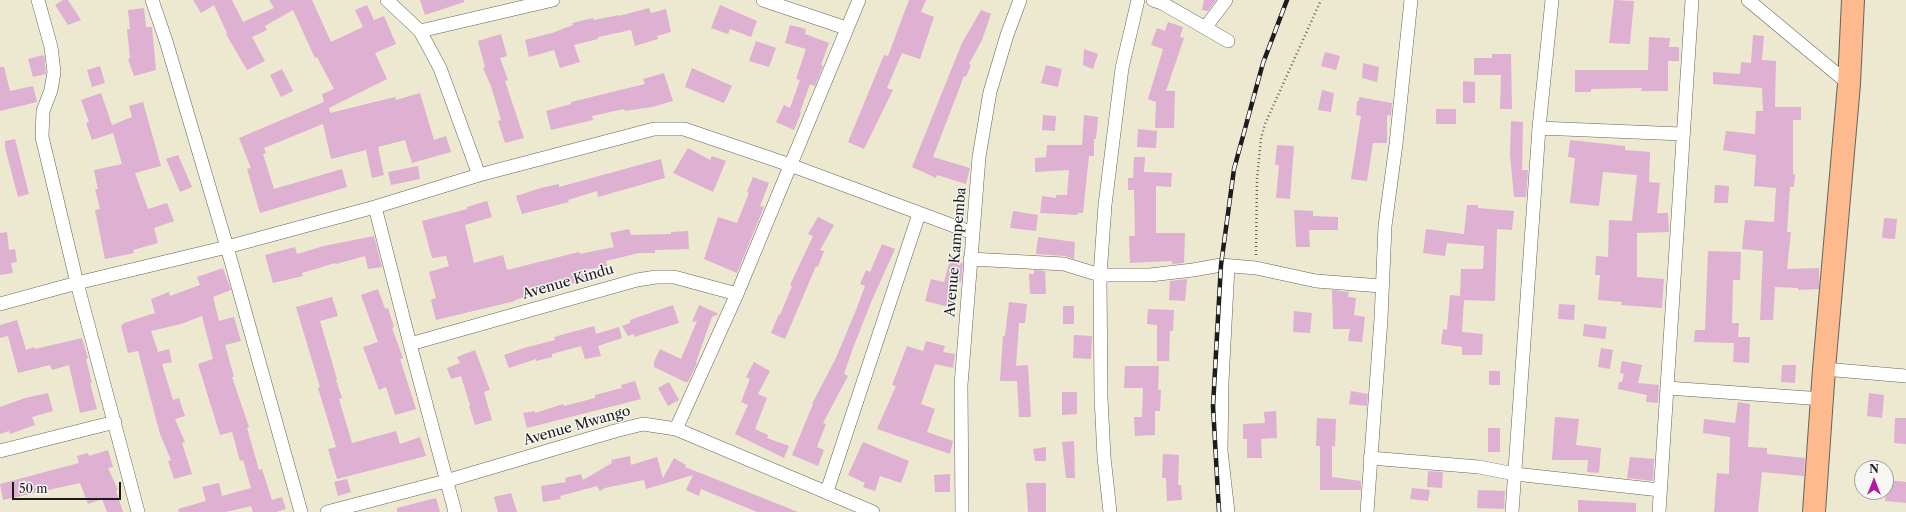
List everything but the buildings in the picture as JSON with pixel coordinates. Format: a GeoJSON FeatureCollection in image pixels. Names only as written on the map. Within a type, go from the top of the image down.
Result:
{"type":"FeatureCollection","features":[{"type":"Feature","properties":{"kind":"highway"},"geometry":{"type":"LineString","coordinates":[[1814,512],[1824,369],[1849,84],[1853,0]]}},
{"type":"Feature","properties":{"kind":"street"},"geometry":{"type":"LineString","coordinates":[[38,0],[51,47],[54,72],[51,90],[43,111],[42,137],[77,283],[138,512]]}},
{"type":"Feature","properties":{"kind":"street"},"geometry":{"type":"LineString","coordinates":[[152,0],[166,41],[227,247],[301,512]]}},
{"type":"Feature","properties":{"kind":"street"},"geometry":{"type":"LineString","coordinates":[[387,0],[420,30],[440,68],[479,175]]}},
{"type":"Feature","properties":{"kind":"street"},"geometry":{"type":"LineString","coordinates":[[420,30],[553,0]]}},
{"type":"Feature","properties":{"kind":"street"},"geometry":{"type":"LineString","coordinates":[[763,0],[846,28]]}},
{"type":"Feature","properties":{"kind":"street"},"geometry":{"type":"LineString","coordinates":[[676,429],[737,294],[846,28],[859,0]]}},
{"type":"Feature","properties":{"kind":"street","name":"Avenue Kampemba"},"geometry":{"type":"LineString","coordinates":[[962,512],[961,384],[970,259],[980,157],[990,92],[1007,35],[1020,0]]}},
{"type":"Feature","properties":{"kind":"street"},"geometry":{"type":"LineString","coordinates":[[1110,512],[1104,457],[1101,396],[1100,274],[1105,205],[1122,68],[1138,0]]}},
{"type":"Feature","properties":{"kind":"street"},"geometry":{"type":"LineString","coordinates":[[1154,0],[1162,3],[1228,41]]}},
{"type":"Feature","properties":{"kind":"street"},"geometry":{"type":"LineString","coordinates":[[1205,28],[1226,0]]}},
{"type":"Feature","properties":{"kind":"street"},"geometry":{"type":"LineString","coordinates":[[1367,512],[1381,319],[1381,286],[1385,226],[1396,144],[1411,0]]}},
{"type":"Feature","properties":{"kind":"street"},"geometry":{"type":"LineString","coordinates":[[1512,512],[1539,128],[1552,0]]}},
{"type":"Feature","properties":{"kind":"street"},"geometry":{"type":"LineString","coordinates":[[1658,512],[1692,0]]}},
{"type":"Feature","properties":{"kind":"street"},"geometry":{"type":"LineString","coordinates":[[1748,0],[1849,84]]}},
{"type":"Feature","properties":{"kind":"street"},"geometry":{"type":"LineString","coordinates":[[1539,128],[1682,134]]}},
{"type":"Feature","properties":{"kind":"street"},"geometry":{"type":"LineString","coordinates":[[0,304],[77,283],[227,247],[375,207],[479,175],[654,129],[684,129],[790,165],[973,233]]}},
{"type":"Feature","properties":{"kind":"street"},"geometry":{"type":"LineString","coordinates":[[375,207],[455,512]]}},
{"type":"Feature","properties":{"kind":"street"},"geometry":{"type":"LineString","coordinates":[[827,491],[919,214]]}},
{"type":"Feature","properties":{"kind":"street"},"geometry":{"type":"LineString","coordinates":[[970,259],[1064,264],[1100,274],[1150,275],[1221,265],[1256,268],[1316,281],[1381,286]]}},
{"type":"Feature","properties":{"kind":"street"},"geometry":{"type":"LineString","coordinates":[[1228,266],[1222,382],[1221,451],[1228,512]]}},
{"type":"Feature","properties":{"kind":"street","name":"Avenue Kindu"},"geometry":{"type":"LineString","coordinates":[[410,344],[644,279],[674,277],[737,294]]}},
{"type":"Feature","properties":{"kind":"street"},"geometry":{"type":"LineString","coordinates":[[1824,369],[1906,376]]}},
{"type":"Feature","properties":{"kind":"street"},"geometry":{"type":"LineString","coordinates":[[1667,388],[1823,399]]}},
{"type":"Feature","properties":{"kind":"street"},"geometry":{"type":"LineString","coordinates":[[0,451],[115,422]]}},
{"type":"Feature","properties":{"kind":"street","name":"Avenue Mwango"},"geometry":{"type":"LineString","coordinates":[[327,512],[643,424],[676,429],[827,491],[873,512]]}},
{"type":"Feature","properties":{"kind":"street"},"geometry":{"type":"LineString","coordinates":[[1370,458],[1479,467],[1515,474],[1660,490]]}},
{"type":"Feature","properties":{"kind":"path"},"geometry":{"type":"LineString","coordinates":[[1256,268],[1257,179],[1261,138],[1265,124],[1321,0]]}},
{"type":"Feature","properties":{"kind":"railway"},"geometry":{"type":"LineString","coordinates":[[1219,512],[1213,406],[1221,265],[1234,169],[1263,63],[1287,0]]}}]}
